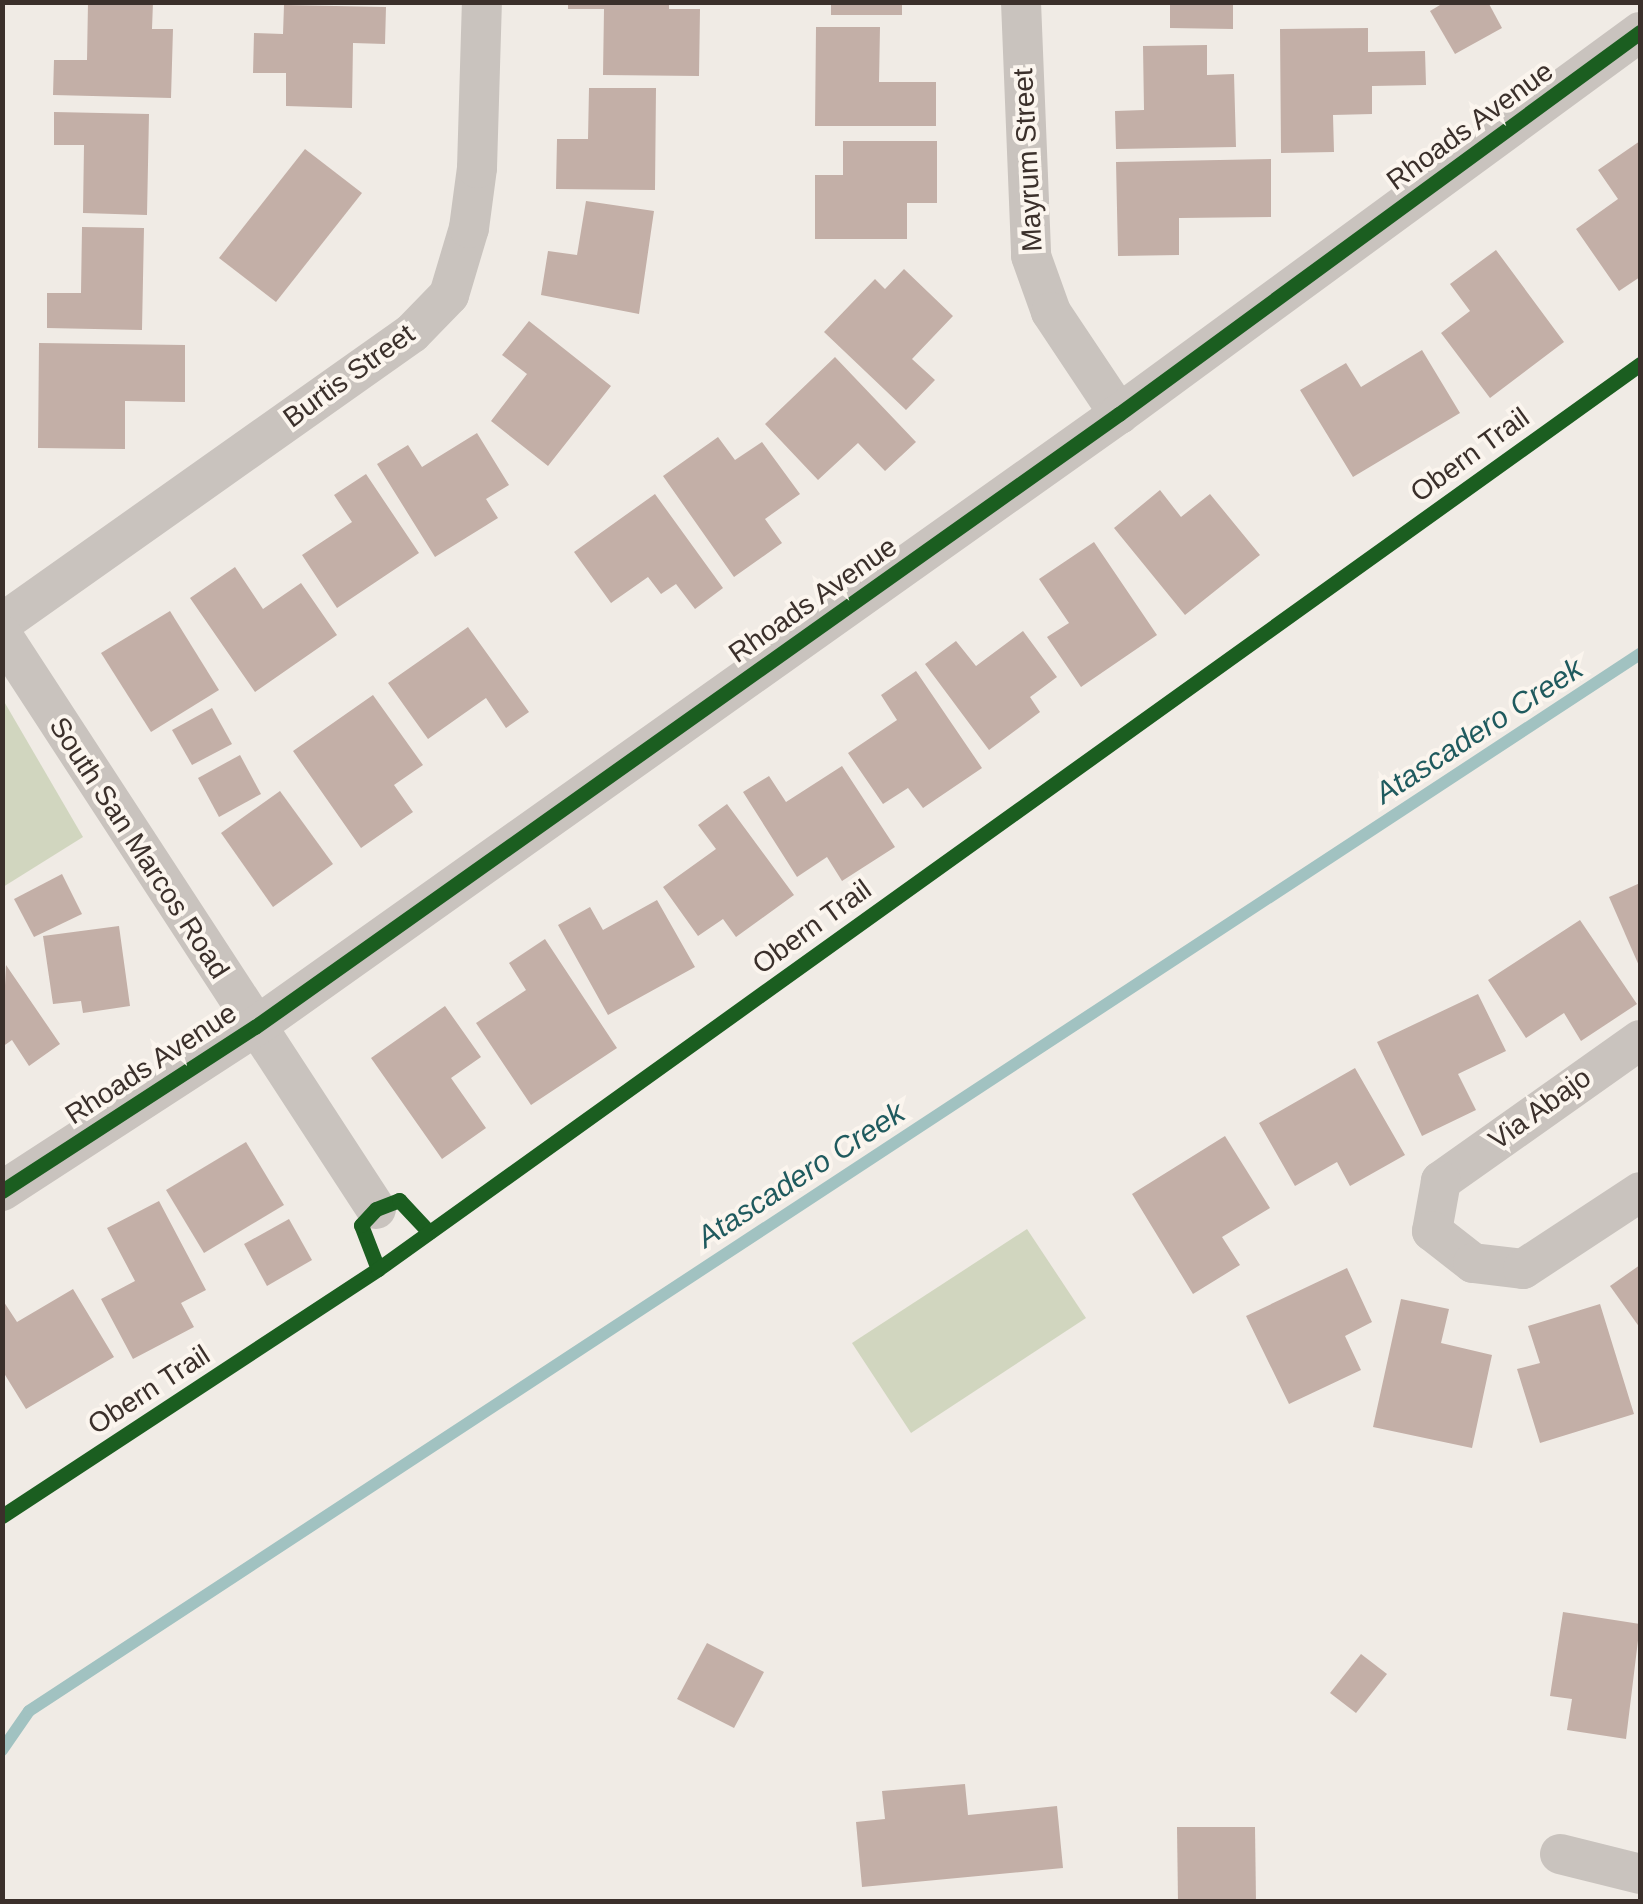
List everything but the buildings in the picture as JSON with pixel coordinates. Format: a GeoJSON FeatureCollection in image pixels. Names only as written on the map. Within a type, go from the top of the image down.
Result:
{"type":"FeatureCollection","features":[{"type":"Feature","properties":{"kind":"street","name":"Burtis Street"},"geometry":{"type":"LineString","coordinates":[[2,623],[412,333],[449,295],[469,228],[477,168],[482,2]]}},
{"type":"Feature","properties":{"kind":"street","name":"Mayrum Street"},"geometry":{"type":"LineString","coordinates":[[1022,2],[1031,256],[1052,312],[1119,414]]}},
{"type":"Feature","properties":{"kind":"street","name":"Rhoads Avenue"},"geometry":{"type":"LineString","coordinates":[[2,1191],[255,1027],[1119,414],[1640,32]]}},
{"type":"Feature","properties":{"kind":"street","name":"South San Marcos Road"},"geometry":{"type":"LineString","coordinates":[[2,636],[376,1209]]}},
{"type":"Feature","properties":{"kind":"street","name":"Via Abajo"},"geometry":{"type":"LineString","coordinates":[[1640,1040],[1442,1181],[1432,1231],[1473,1263],[1523,1269],[1640,1192]]}},
{"type":"Feature","properties":{"kind":"street"},"geometry":{"type":"LineString","coordinates":[[1560,1854],[1640,1874]]}},
{"type":"Feature","properties":{"kind":"green space"},"geometry":{"type":"Polygon","coordinates":[[[2,698],[83,837],[3,887],[2,887],[2,698]]]}},
{"type":"Feature","properties":{"kind":"green space"},"geometry":{"type":"Polygon","coordinates":[[[1027,1229],[1086,1318],[911,1433],[852,1343],[1027,1229]]]}},
{"type":"Feature","properties":{"kind":"waterway","name":"Atascadero Creek"},"geometry":{"type":"LineString","coordinates":[[2,1750],[29,1711],[1640,654]]}},
{"type":"Feature","properties":{"kind":"cycle path"},"geometry":{"type":"LineString","coordinates":[[2,1191],[255,1027],[1119,414],[1640,32]]}},
{"type":"Feature","properties":{"kind":"cycle path","name":"Obern Trail"},"geometry":{"type":"LineString","coordinates":[[2,1516],[378,1269],[1640,364]]}},
{"type":"Feature","properties":{"kind":"cycle path"},"geometry":{"type":"LineString","coordinates":[[378,1269],[361,1225],[376,1209],[399,1200],[429,1232]]}}]}
